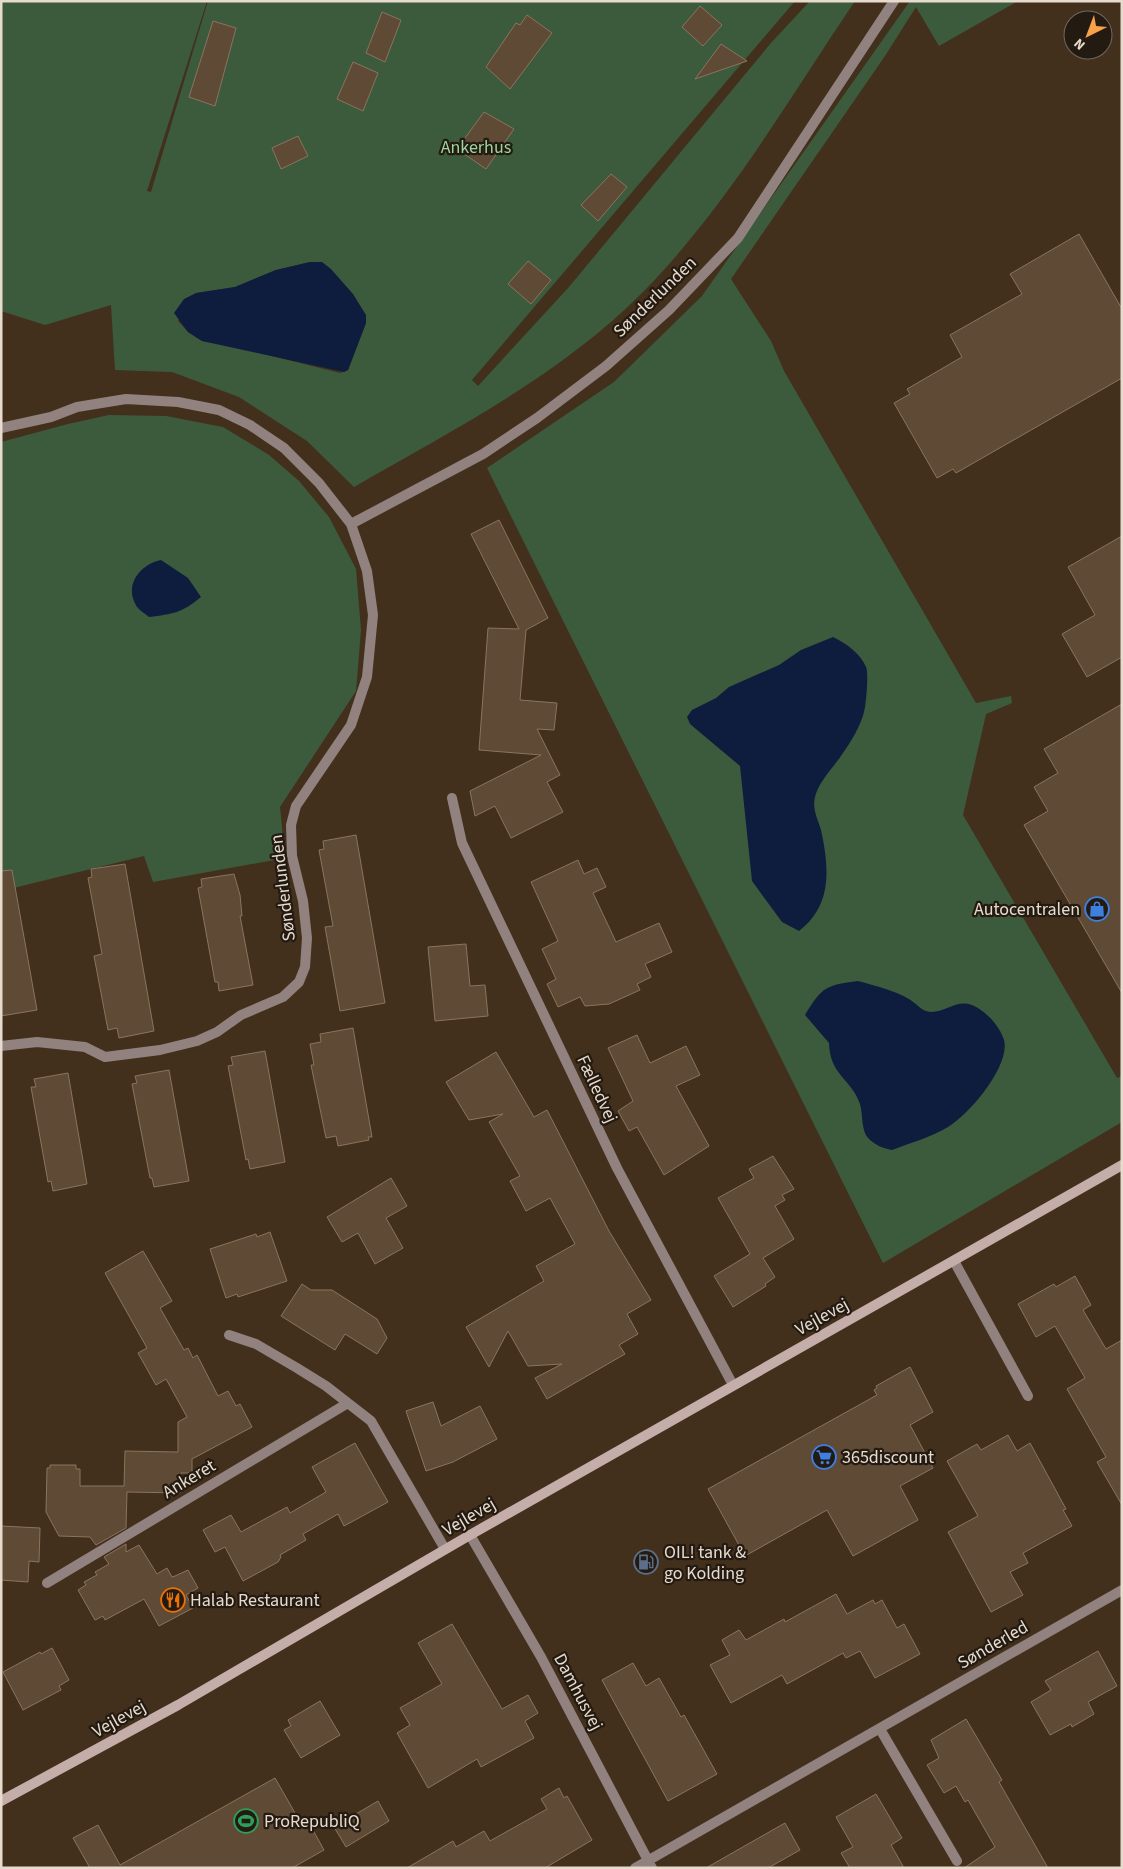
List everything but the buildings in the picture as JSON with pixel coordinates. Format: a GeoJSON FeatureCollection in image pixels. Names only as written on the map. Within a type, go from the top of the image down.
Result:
{"type":"FeatureCollection","features":[{"type":"Feature","properties":{"kind":"street","name":"Sønderlunden"},"geometry":{"type":"LineString","coordinates":[[351,524],[483,454],[537,418],[606,366],[670,310],[738,238],[894,1]]}},
{"type":"Feature","properties":{"kind":"street","name":"Sønderlunden"},"geometry":{"type":"LineString","coordinates":[[1,428],[51,416],[76,407],[126,399],[178,402],[219,410],[250,425],[284,448],[318,483],[351,524],[367,571],[373,614],[367,677],[351,725],[296,806],[291,825],[292,856],[303,901],[307,938],[305,967],[299,982],[283,997],[241,1015],[217,1032],[197,1041],[160,1050],[105,1057],[85,1047],[37,1042],[1,1046]]}},
{"type":"Feature","properties":{"kind":"street","name":"Fælledvej"},"geometry":{"type":"LineString","coordinates":[[452,798],[462,843],[613,1160],[732,1385]]}},
{"type":"Feature","properties":{"kind":"street","name":"Vejlevej"},"geometry":{"type":"LineString","coordinates":[[1,1801],[178,1705],[445,1549],[1122,1165]]}},
{"type":"Feature","properties":{"kind":"street"},"geometry":{"type":"LineString","coordinates":[[954,1261],[1028,1396]]}},
{"type":"Feature","properties":{"kind":"street"},"geometry":{"type":"LineString","coordinates":[[229,1335],[264,1349],[326,1386],[371,1421],[445,1549]]}},
{"type":"Feature","properties":{"kind":"street","name":"Ankeret"},"geometry":{"type":"LineString","coordinates":[[47,1583],[348,1403]]}},
{"type":"Feature","properties":{"kind":"street","name":"Damhusvej"},"geometry":{"type":"LineString","coordinates":[[470,1535],[541,1658],[650,1864]]}},
{"type":"Feature","properties":{"kind":"street","name":"Sønderled"},"geometry":{"type":"LineString","coordinates":[[635,1868],[650,1864],[1122,1590]]}},
{"type":"Feature","properties":{"kind":"street"},"geometry":{"type":"LineString","coordinates":[[880,1729],[957,1861]]}},
{"type":"Feature","properties":{"kind":"green space","name":"Ankerhus"},"geometry":{"type":"Polygon","coordinates":[[[1,1],[207,1],[147,191],[151,192],[208,1],[795,1],[472,380],[478,386],[569,287],[771,43],[810,1],[855,1],[730,188],[674,258],[644,291],[578,349],[542,375],[468,422],[354,487],[307,441],[239,397],[172,372],[115,370],[111,305],[45,325],[1,311],[1,1]],[[310,262],[276,270],[235,287],[196,293],[178,321],[188,332],[202,341],[240,348],[340,373],[348,370],[366,323],[366,315],[322,262],[310,262]]]}},
{"type":"Feature","properties":{"kind":"green space"},"geometry":{"type":"Polygon","coordinates":[[[910,1],[1018,1],[939,46],[916,7],[885,56],[731,279],[771,341],[784,371],[976,703],[1011,696],[1012,703],[986,714],[963,815],[1117,1078],[1122,1076],[1122,1122],[883,1263],[487,468],[614,382],[702,296],[910,1]]]}},
{"type":"Feature","properties":{"kind":"green space"},"geometry":{"type":"Polygon","coordinates":[[[109,415],[166,416],[223,427],[269,455],[299,481],[329,517],[356,569],[361,630],[356,691],[280,807],[285,858],[153,882],[144,856],[1,891],[1,442],[109,415]]]}},
{"type":"Feature","properties":{"kind":"water"},"geometry":{"type":"Polygon","coordinates":[[[310,262],[322,262],[331,269],[353,294],[366,315],[366,323],[348,370],[344,372],[202,341],[188,332],[174,313],[184,299],[196,293],[235,287],[276,270],[310,262]]]}},
{"type":"Feature","properties":{"kind":"water"},"geometry":{"type":"Polygon","coordinates":[[[161,560],[188,578],[201,597],[177,612],[149,617],[137,607],[133,599],[133,584],[140,571],[153,562],[161,560]]]}},
{"type":"Feature","properties":{"kind":"water"},"geometry":{"type":"Polygon","coordinates":[[[833,637],[852,649],[864,662],[867,670],[866,703],[863,717],[855,733],[846,749],[823,780],[815,797],[815,810],[826,858],[826,885],[818,909],[810,921],[799,931],[782,922],[752,881],[740,766],[690,724],[687,717],[692,710],[716,698],[729,687],[779,665],[801,650],[833,637]]]}},
{"type":"Feature","properties":{"kind":"water"},"geometry":{"type":"Polygon","coordinates":[[[858,981],[897,993],[928,1012],[959,1004],[971,1005],[990,1018],[1000,1030],[1004,1040],[1001,1062],[995,1075],[967,1112],[942,1131],[892,1150],[876,1144],[866,1135],[860,1104],[856,1095],[833,1063],[829,1043],[805,1015],[816,998],[826,989],[839,984],[858,981]]]}},
{"type":"Feature","properties":{"kind":"place","name":"Autocentralen"},"geometry":{"type":"Point","coordinates":[1097,909]}},
{"type":"Feature","properties":{"kind":"place","name":"365discount"},"geometry":{"type":"Point","coordinates":[824,1457]}},
{"type":"Feature","properties":{"kind":"place","name":"OIL! tank & go Kolding"},"geometry":{"type":"Point","coordinates":[646,1562]}},
{"type":"Feature","properties":{"kind":"place","name":"Halab Restaurant"},"geometry":{"type":"Point","coordinates":[173,1600]}},
{"type":"Feature","properties":{"kind":"place","name":"ProRepubliQ"},"geometry":{"type":"Point","coordinates":[246,1821]}}]}
